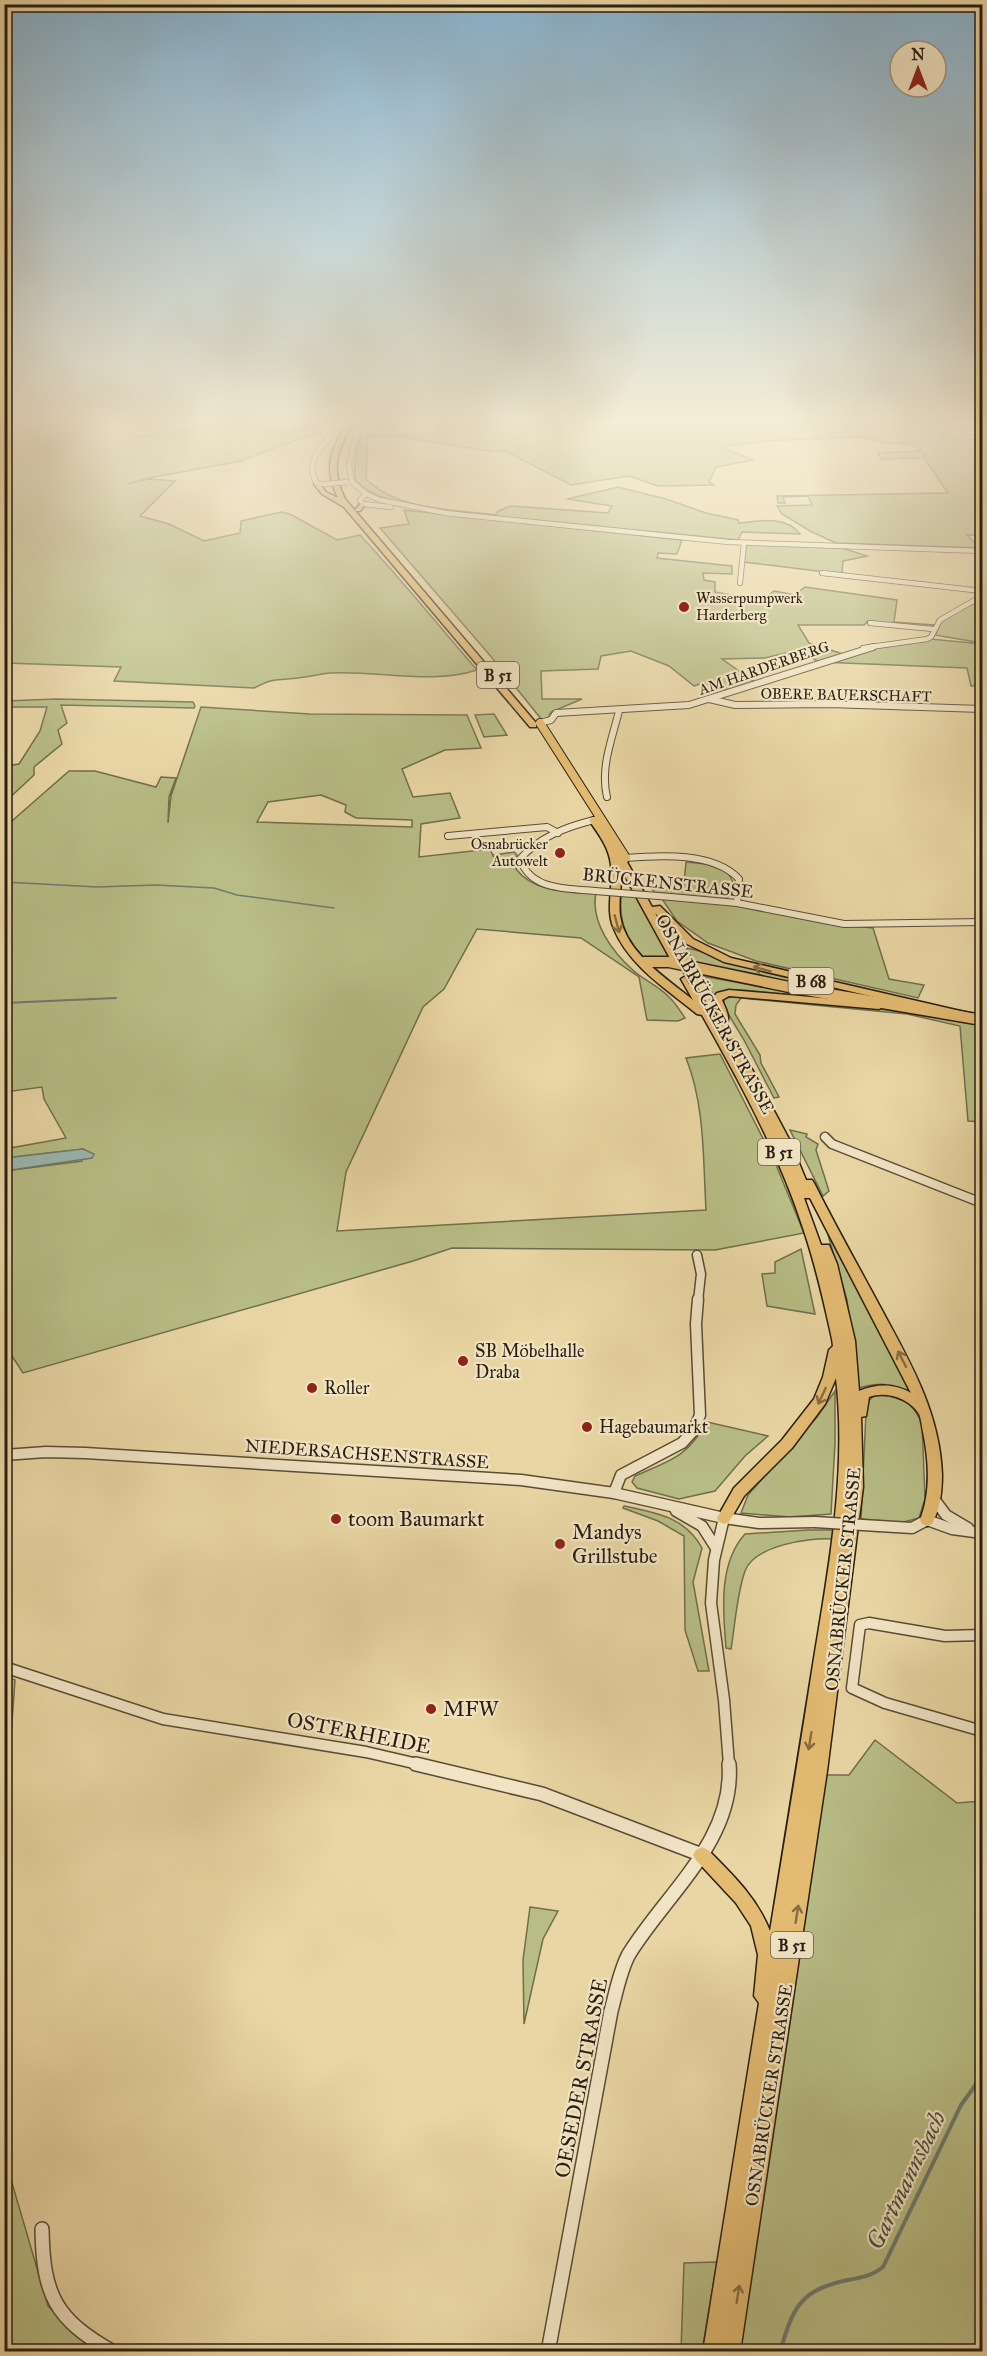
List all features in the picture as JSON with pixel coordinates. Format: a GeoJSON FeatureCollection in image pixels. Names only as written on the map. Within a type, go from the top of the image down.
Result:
{"type":"FeatureCollection","features":[{"type":"Feature","properties":{"kind":"highway","name":"B 51"},"geometry":{"type":"LineString","coordinates":[[372,532],[378,538]]}},
{"type":"Feature","properties":{"kind":"highway","name":"B 51"},"geometry":{"type":"LineString","coordinates":[[374,532],[378,538]]}},
{"type":"Feature","properties":{"kind":"highway","name":"OSNABRÜCKER STRASSE"},"geometry":{"type":"LineString","coordinates":[[378,538],[536,724]]}},
{"type":"Feature","properties":{"kind":"highway","name":"OSNABRÜCKER STRASSE"},"geometry":{"type":"LineString","coordinates":[[594,820],[680,959]]}},
{"type":"Feature","properties":{"kind":"highway"},"geometry":{"type":"LineString","coordinates":[[611,846],[618,863],[619,873],[615,899],[616,924],[621,937],[631,951],[717,1023]]}},
{"type":"Feature","properties":{"kind":"highway","name":"OSNABRÜCKER STRASSE"},"geometry":{"type":"LineString","coordinates":[[626,858],[656,908],[690,980],[784,1141],[831,1264],[848,1341],[856,1433],[854,1512],[819,1771],[729,2352]]}},
{"type":"Feature","properties":{"kind":"highway","name":"B 68"},"geometry":{"type":"LineString","coordinates":[[656,908],[689,941],[728,960],[982,1020]]}},
{"type":"Feature","properties":{"kind":"highway","name":"B 68"},"geometry":{"type":"LineString","coordinates":[[717,1023],[723,1016],[716,1000],[721,995],[738,992],[879,1006]]}},
{"type":"Feature","properties":{"kind":"highway","name":"OSNABRÜCKER STRASSE"},"geometry":{"type":"LineString","coordinates":[[713,2352],[836,1571],[845,1485],[846,1438],[845,1394],[838,1340],[828,1287],[812,1230],[774,1141],[717,1023]]}},
{"type":"Feature","properties":{"kind":"highway"},"geometry":{"type":"LineString","coordinates":[[784,1141],[905,1365],[925,1413],[934,1471],[934,1499],[932,1511],[927,1520]]}},
{"type":"Feature","properties":{"kind":"highway"},"geometry":{"type":"LineString","coordinates":[[724,1518],[739,1492],[760,1468],[787,1444],[820,1401],[830,1377],[838,1340]]}},
{"type":"Feature","properties":{"kind":"highway"},"geometry":{"type":"LineString","coordinates":[[856,1433],[861,1422],[861,1399],[864,1394],[872,1391],[880,1389],[900,1392],[909,1397],[925,1413]]}},
{"type":"Feature","properties":{"kind":"highway"},"geometry":{"type":"LineString","coordinates":[[702,1855],[736,1890],[757,1917],[766,1950],[757,2083]]}},
{"type":"Feature","properties":{"kind":"main road","name":"OSNABRÜCKER STRASSE"},"geometry":{"type":"LineString","coordinates":[[536,724],[594,820]]}},
{"type":"Feature","properties":{"kind":"main road","name":"OSNABRÜCKER STRASSE"},"geometry":{"type":"LineString","coordinates":[[536,724],[626,858]]}},
{"type":"Feature","properties":{"kind":"main road","name":"B 68"},"geometry":{"type":"LineString","coordinates":[[646,964],[669,962],[783,986],[982,1020]]}},
{"type":"Feature","properties":{"kind":"main road","name":"B 68"},"geometry":{"type":"LineString","coordinates":[[646,964],[669,965],[879,1006],[982,1020]]}},
{"type":"Feature","properties":{"kind":"street"},"geometry":{"type":"LineString","coordinates":[[617,532],[744,543],[982,551]]}},
{"type":"Feature","properties":{"kind":"street"},"geometry":{"type":"LineString","coordinates":[[740,583],[744,543]]}},
{"type":"Feature","properties":{"kind":"street"},"geometry":{"type":"LineString","coordinates":[[822,573],[982,591]]}},
{"type":"Feature","properties":{"kind":"street","name":"AM HARDERBERG"},"geometry":{"type":"LineString","coordinates":[[536,724],[551,720],[556,713],[675,707],[709,699],[864,648],[930,638],[940,620],[982,596]]}},
{"type":"Feature","properties":{"kind":"street"},"geometry":{"type":"LineString","coordinates":[[870,623],[933,629]]}},
{"type":"Feature","properties":{"kind":"street","name":"OBERE BAUERSCHAFT"},"geometry":{"type":"LineString","coordinates":[[709,699],[735,705],[829,704],[982,710]]}},
{"type":"Feature","properties":{"kind":"street"},"geometry":{"type":"LineString","coordinates":[[607,797],[604,790],[608,753],[619,711]]}},
{"type":"Feature","properties":{"kind":"street","name":"BRÜCKENSTRASSE"},"geometry":{"type":"LineString","coordinates":[[594,820],[558,833],[526,850],[520,859],[522,869],[528,877],[542,884],[595,891],[737,903],[844,924],[982,922]]}},
{"type":"Feature","properties":{"kind":"street"},"geometry":{"type":"LineString","coordinates":[[448,836],[547,826],[558,833]]}},
{"type":"Feature","properties":{"kind":"street"},"geometry":{"type":"LineString","coordinates":[[470,843],[471,834]]}},
{"type":"Feature","properties":{"kind":"street"},"geometry":{"type":"LineString","coordinates":[[626,858],[683,860],[720,866],[739,879],[737,903]]}},
{"type":"Feature","properties":{"kind":"street"},"geometry":{"type":"LineString","coordinates":[[825,1137],[832,1144],[982,1203]]}},
{"type":"Feature","properties":{"kind":"street"},"geometry":{"type":"LineString","coordinates":[[614,1493],[621,1475],[682,1443],[693,1431],[700,1415],[696,1324],[701,1274],[697,1255]]}},
{"type":"Feature","properties":{"kind":"street","name":"NIEDERSACHSENSTRASSE"},"geometry":{"type":"LineString","coordinates":[[4,1455],[58,1452],[521,1480],[614,1493],[724,1518],[759,1522],[815,1522],[912,1528],[927,1520]]}},
{"type":"Feature","properties":{"kind":"street"},"geometry":{"type":"LineString","coordinates":[[934,1499],[953,1521],[982,1532]]}},
{"type":"Feature","properties":{"kind":"street"},"geometry":{"type":"LineString","coordinates":[[664,1505],[702,1526],[716,1548]]}},
{"type":"Feature","properties":{"kind":"street","name":"OESEDER STRASSE"},"geometry":{"type":"LineString","coordinates":[[548,2352],[611,2011],[621,1974],[628,1956],[702,1855],[721,1817],[730,1777],[724,1700],[711,1603],[716,1548],[724,1518]]}},
{"type":"Feature","properties":{"kind":"street"},"geometry":{"type":"LineString","coordinates":[[927,1520],[952,1529],[982,1532]]}},
{"type":"Feature","properties":{"kind":"street"},"geometry":{"type":"LineString","coordinates":[[982,1635],[945,1636],[869,1623],[861,1625],[852,1688],[885,1703],[982,1731]]}},
{"type":"Feature","properties":{"kind":"street","name":"OSTERHEIDE"},"geometry":{"type":"LineString","coordinates":[[4,1667],[163,1719],[366,1752],[542,1794],[702,1855]]}},
{"type":"Feature","properties":{"kind":"street"},"geometry":{"type":"LineString","coordinates":[[42,2229],[44,2277],[53,2302],[72,2324],[114,2352]]}},
{"type":"Feature","properties":{"kind":"green space"},"geometry":{"type":"Polygon","coordinates":[[[5,532],[185,532],[204,541],[240,532],[322,532],[337,540],[360,535],[477,670],[423,677],[330,673],[276,680],[254,688],[114,681],[121,667],[5,663],[5,532]]]}},
{"type":"Feature","properties":{"kind":"green space"},"geometry":{"type":"Polygon","coordinates":[[[383,532],[607,532],[682,540],[677,554],[658,553],[657,558],[732,566],[732,574],[703,573],[704,580],[715,582],[715,592],[762,601],[774,591],[795,595],[805,587],[897,600],[894,622],[935,625],[931,627],[890,625],[868,621],[864,625],[798,625],[809,643],[843,654],[930,639],[982,644],[982,686],[971,686],[967,668],[819,662],[798,650],[765,658],[722,659],[756,683],[728,690],[704,683],[694,686],[669,666],[631,651],[601,656],[598,669],[541,671],[542,699],[582,699],[551,712],[548,718],[542,720],[488,653],[383,532]]]}},
{"type":"Feature","properties":{"kind":"green space"},"geometry":{"type":"Polygon","coordinates":[[[656,532],[798,532],[800,534],[742,532],[738,540],[656,532]]]}},
{"type":"Feature","properties":{"kind":"green space"},"geometry":{"type":"Polygon","coordinates":[[[812,532],[982,532],[982,535],[967,535],[980,548],[836,543],[812,532]]]}},
{"type":"Feature","properties":{"kind":"green space"},"geometry":{"type":"Polygon","coordinates":[[[750,544],[842,548],[867,556],[843,561],[842,574],[744,562],[746,546],[750,544]]]}},
{"type":"Feature","properties":{"kind":"green space"},"geometry":{"type":"Polygon","coordinates":[[[982,598],[982,643],[935,635],[942,620],[982,598]]]}},
{"type":"Feature","properties":{"kind":"green space"},"geometry":{"type":"Polygon","coordinates":[[[56,699],[193,702],[195,706],[194,708],[61,705],[67,723],[58,730],[62,744],[34,767],[34,775],[5,802],[5,766],[19,764],[40,731],[47,707],[5,707],[5,701],[56,699]]]}},
{"type":"Feature","properties":{"kind":"green space"},"geometry":{"type":"Polygon","coordinates":[[[201,707],[310,714],[467,715],[481,748],[445,750],[402,769],[413,797],[450,793],[460,818],[421,824],[419,857],[490,849],[495,860],[494,855],[514,852],[517,855],[516,869],[532,883],[563,891],[596,893],[596,915],[611,946],[634,971],[671,998],[685,1018],[678,1021],[647,1020],[639,977],[581,938],[477,929],[444,989],[423,1007],[346,1172],[337,1231],[706,1210],[700,1113],[686,1058],[720,1054],[774,1160],[804,1233],[715,1250],[452,1248],[23,1373],[10,1353],[5,1354],[5,1171],[82,1161],[83,1149],[5,1158],[5,1149],[66,1138],[44,1099],[42,1087],[5,1092],[5,827],[69,771],[95,771],[156,787],[161,777],[176,778],[169,797],[168,823],[171,796],[201,707]],[[321,795],[268,802],[257,822],[412,827],[412,820],[356,818],[345,812],[346,805],[321,795]]]}},
{"type":"Feature","properties":{"kind":"green space"},"geometry":{"type":"Polygon","coordinates":[[[494,714],[507,735],[484,737],[475,715],[494,714]]]}},
{"type":"Feature","properties":{"kind":"green space"},"geometry":{"type":"Polygon","coordinates":[[[686,862],[706,864],[727,871],[736,887],[734,894],[722,899],[655,893],[650,886],[681,889],[684,884],[686,862]]]}},
{"type":"Feature","properties":{"kind":"green space"},"geometry":{"type":"Polygon","coordinates":[[[621,895],[637,897],[670,958],[645,959],[633,945],[623,923],[621,895]]]}},
{"type":"Feature","properties":{"kind":"green space"},"geometry":{"type":"Polygon","coordinates":[[[662,899],[734,905],[815,921],[873,928],[889,979],[924,985],[918,998],[756,961],[708,943],[677,921],[662,899]]]}},
{"type":"Feature","properties":{"kind":"green space"},"geometry":{"type":"Polygon","coordinates":[[[686,948],[731,963],[873,997],[872,999],[696,966],[686,948]]]}},
{"type":"Feature","properties":{"kind":"green space"},"geometry":{"type":"Polygon","coordinates":[[[701,976],[834,999],[743,990],[731,990],[715,997],[701,976]]]}},
{"type":"Feature","properties":{"kind":"green space"},"geometry":{"type":"Polygon","coordinates":[[[733,996],[875,1008],[982,1025],[982,1122],[968,1121],[960,1026],[907,1014],[741,998],[736,1005],[735,1014],[760,1055],[761,1063],[779,1097],[774,1098],[724,1007],[724,999],[733,996]]]}},
{"type":"Feature","properties":{"kind":"green space"},"geometry":{"type":"Polygon","coordinates":[[[790,1130],[807,1134],[806,1137],[818,1144],[816,1150],[829,1191],[823,1196],[790,1130]]]}},
{"type":"Feature","properties":{"kind":"green space"},"geometry":{"type":"Polygon","coordinates":[[[828,1235],[913,1394],[887,1385],[859,1388],[847,1300],[828,1235]]]}},
{"type":"Feature","properties":{"kind":"green space"},"geometry":{"type":"Polygon","coordinates":[[[801,1249],[815,1314],[767,1306],[762,1274],[775,1273],[775,1262],[801,1249]]]}},
{"type":"Feature","properties":{"kind":"green space"},"geometry":{"type":"Polygon","coordinates":[[[835,1391],[831,1514],[790,1517],[741,1513],[748,1495],[817,1417],[835,1391]]]}},
{"type":"Feature","properties":{"kind":"green space"},"geometry":{"type":"Polygon","coordinates":[[[875,1394],[895,1394],[909,1402],[922,1422],[925,1499],[919,1518],[900,1523],[861,1519],[866,1413],[868,1402],[875,1394]]]}},
{"type":"Feature","properties":{"kind":"green space"},"geometry":{"type":"Polygon","coordinates":[[[707,1422],[768,1436],[745,1456],[715,1491],[679,1499],[637,1488],[632,1482],[635,1476],[684,1451],[707,1422]]]}},
{"type":"Feature","properties":{"kind":"green space"},"geometry":{"type":"Polygon","coordinates":[[[624,1506],[659,1514],[679,1523],[687,1529],[702,1548],[693,1582],[709,1671],[698,1671],[685,1630],[684,1536],[658,1521],[623,1508],[624,1506]]]}},
{"type":"Feature","properties":{"kind":"green space"},"geometry":{"type":"Polygon","coordinates":[[[833,1530],[832,1539],[783,1545],[770,1549],[750,1562],[740,1589],[731,1649],[726,1648],[724,1588],[730,1559],[736,1546],[745,1534],[833,1530]]]}},
{"type":"Feature","properties":{"kind":"green space"},"geometry":{"type":"Polygon","coordinates":[[[4,1676],[15,1680],[8,1778],[4,1778],[4,1676]]]}},
{"type":"Feature","properties":{"kind":"green space"},"geometry":{"type":"Polygon","coordinates":[[[875,1740],[957,1803],[982,1801],[982,2351],[740,2352],[826,1775],[849,1775],[875,1740]]]}},
{"type":"Feature","properties":{"kind":"green space"},"geometry":{"type":"Polygon","coordinates":[[[530,1907],[558,1911],[543,1939],[524,2024],[523,1960],[530,1907]]]}},
{"type":"Feature","properties":{"kind":"green space"},"geometry":{"type":"Polygon","coordinates":[[[4,2174],[10,2176],[48,2306],[89,2344],[104,2351],[5,2351],[4,2174]]]}},
{"type":"Feature","properties":{"kind":"green space"},"geometry":{"type":"Polygon","coordinates":[[[717,2262],[702,2351],[681,2351],[684,2263],[717,2262]]]}},
{"type":"Feature","properties":{"kind":"water"},"geometry":{"type":"Polygon","coordinates":[[[83,1149],[94,1154],[92,1158],[5,1171],[5,1158],[83,1149]]]}},
{"type":"Feature","properties":{"kind":"waterway"},"geometry":{"type":"LineString","coordinates":[[4,882],[97,887],[156,885],[214,888],[237,895],[334,908]]}},
{"type":"Feature","properties":{"kind":"waterway"},"geometry":{"type":"LineString","coordinates":[[4,1003],[116,998]]}},
{"type":"Feature","properties":{"kind":"waterway","name":"Gartmannsbach"},"geometry":{"type":"LineString","coordinates":[[780,2352],[789,2323],[801,2303],[809,2295],[832,2284],[871,2274],[883,2267],[961,2105],[982,2076]]}},
{"type":"Feature","properties":{"kind":"place","name":"Wasserpumpwerk Harderberg"},"geometry":{"type":"Point","coordinates":[684,607]}},
{"type":"Feature","properties":{"kind":"place","name":"Osnabrücker Autowelt"},"geometry":{"type":"Point","coordinates":[560,853]}},
{"type":"Feature","properties":{"kind":"place","name":"SB Möbelhalle Draba"},"geometry":{"type":"Point","coordinates":[463,1361]}},
{"type":"Feature","properties":{"kind":"place","name":"Roller"},"geometry":{"type":"Point","coordinates":[312,1388]}},
{"type":"Feature","properties":{"kind":"place","name":"Hagebaumarkt"},"geometry":{"type":"Point","coordinates":[587,1427]}},
{"type":"Feature","properties":{"kind":"place","name":"toom Baumarkt"},"geometry":{"type":"Point","coordinates":[336,1519]}},
{"type":"Feature","properties":{"kind":"place","name":"Mandys Grillstube"},"geometry":{"type":"Point","coordinates":[560,1544]}},
{"type":"Feature","properties":{"kind":"place","name":"MFW"},"geometry":{"type":"Point","coordinates":[431,1709]}}]}
